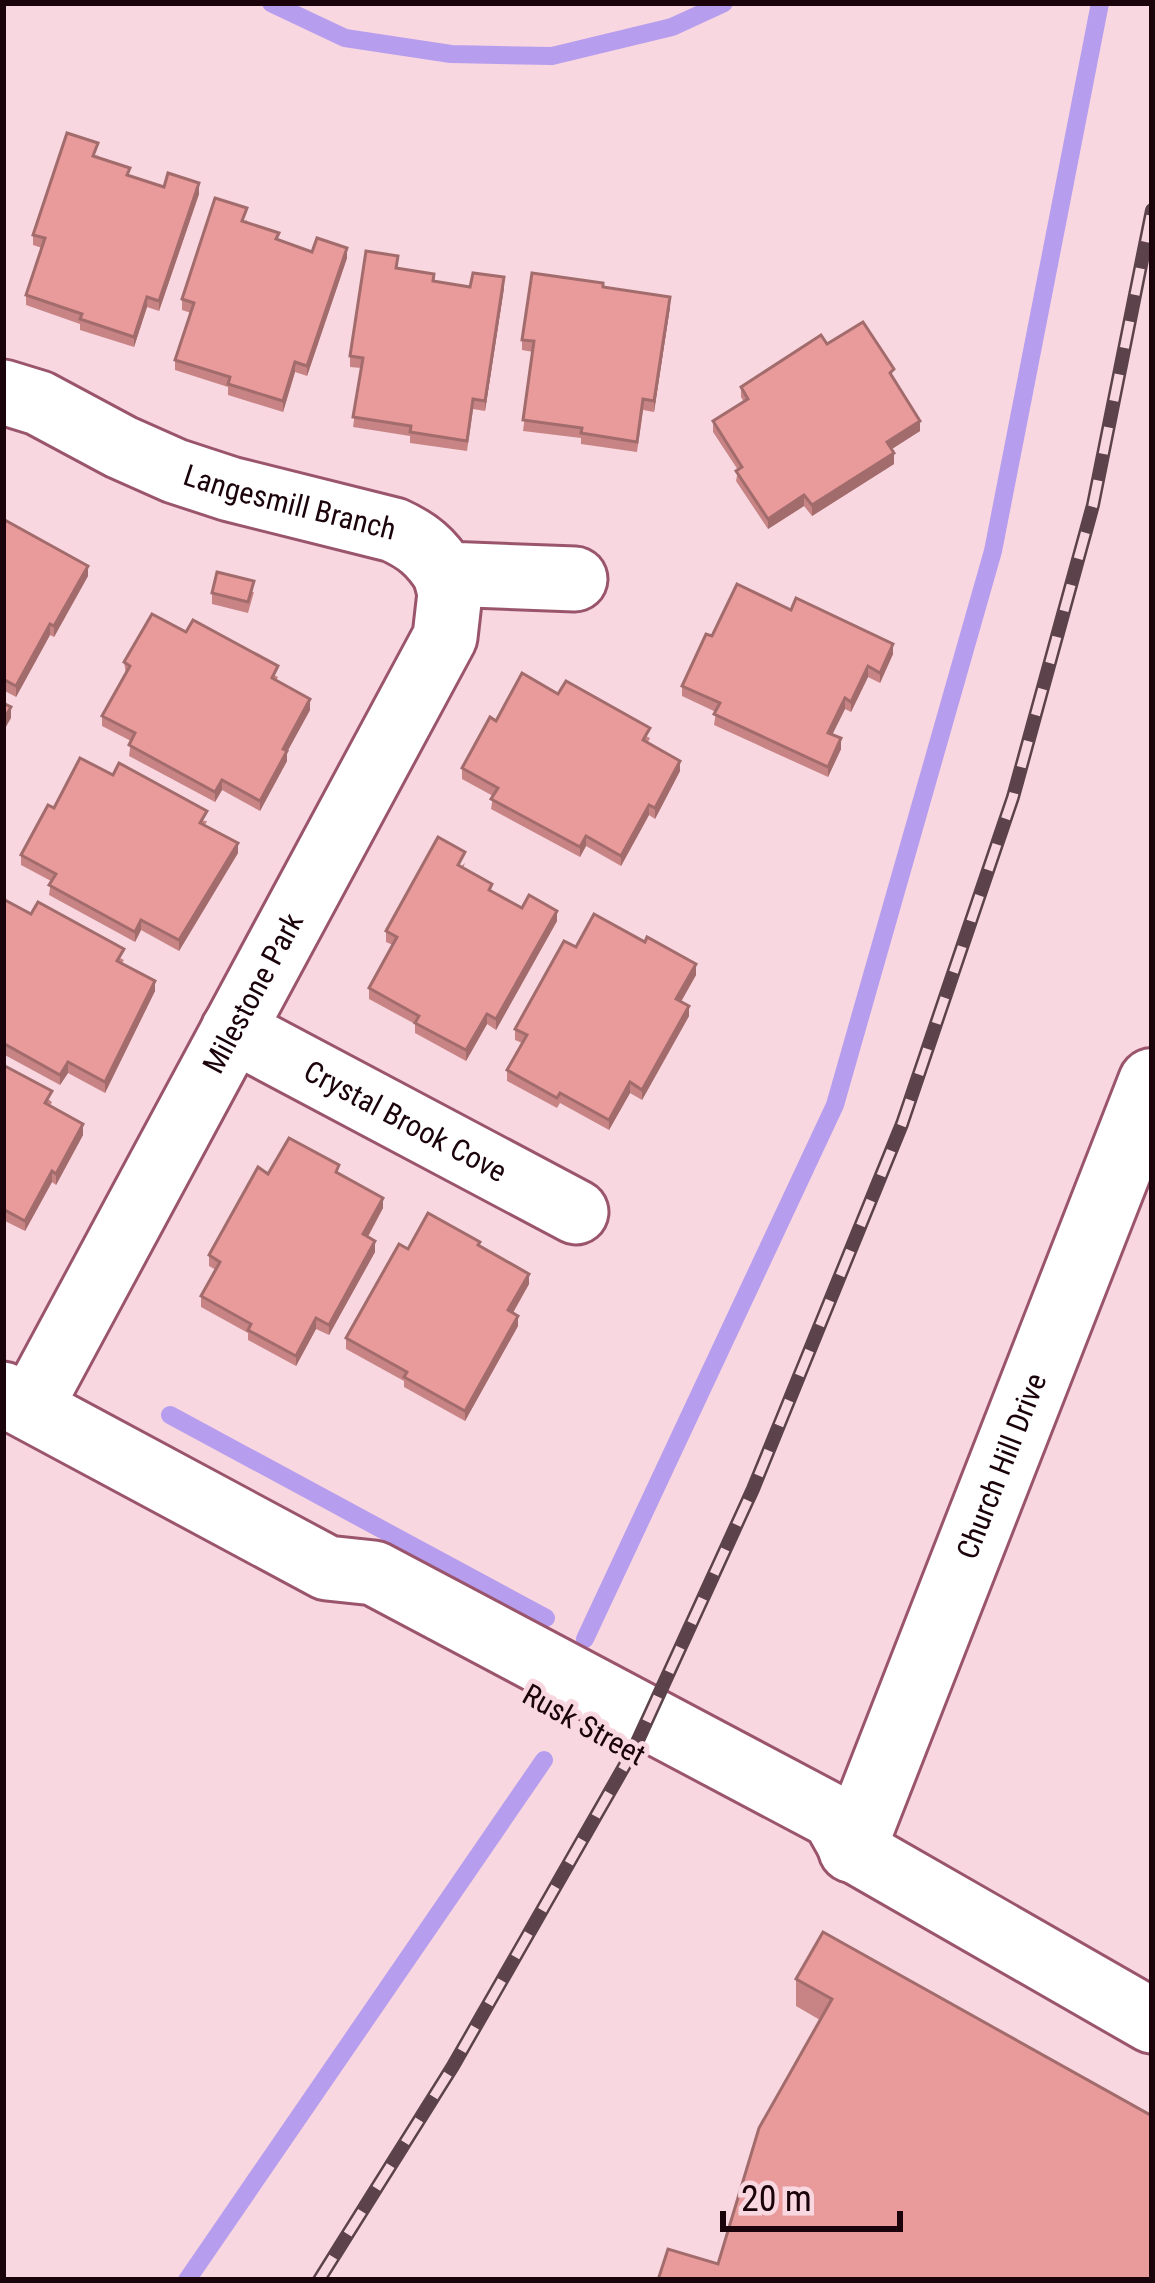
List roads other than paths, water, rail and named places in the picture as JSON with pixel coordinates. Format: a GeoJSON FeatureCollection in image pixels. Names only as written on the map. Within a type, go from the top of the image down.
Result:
{"type":"FeatureCollection","features":[{"type":"Feature","properties":{"kind":"street","name":"Langesmill Branch"},"geometry":{"type":"LineString","coordinates":[[3,392],[39,403],[175,471],[394,530],[417,540],[445,574]]}},
{"type":"Feature","properties":{"kind":"street"},"geometry":{"type":"LineString","coordinates":[[445,574],[575,578]]}},
{"type":"Feature","properties":{"kind":"street","name":"Milestone Park"},"geometry":{"type":"LineString","coordinates":[[16,1401],[233,1030],[445,638],[450,593],[445,574]]}},
{"type":"Feature","properties":{"kind":"street","name":"Crystal Brook Cove"},"geometry":{"type":"LineString","coordinates":[[233,1030],[576,1213]]}},
{"type":"Feature","properties":{"kind":"street","name":"Church Hill Drive"},"geometry":{"type":"LineString","coordinates":[[852,1849],[1152,1082]]}},
{"type":"Feature","properties":{"kind":"street","name":"Rusk Street"},"geometry":{"type":"LineString","coordinates":[[16,1401],[328,1568],[348,1594],[818,1856],[852,1849],[1152,2020]]}},
{"type":"Feature","properties":{"kind":"waterway"},"geometry":{"type":"LineString","coordinates":[[271,3],[345,38],[451,54],[552,56],[672,27],[724,3]]}},
{"type":"Feature","properties":{"kind":"waterway"},"geometry":{"type":"LineString","coordinates":[[585,1639],[835,1105],[993,551],[1100,3]]}},
{"type":"Feature","properties":{"kind":"waterway"},"geometry":{"type":"LineString","coordinates":[[170,1415],[546,1618]]}},
{"type":"Feature","properties":{"kind":"waterway"},"geometry":{"type":"LineString","coordinates":[[187,2280],[544,1760]]}},
{"type":"Feature","properties":{"kind":"railway"},"geometry":{"type":"LineString","coordinates":[[319,2280],[453,2066],[633,1751],[753,1489],[902,1124],[1013,797],[1093,505],[1152,210]]}}]}
